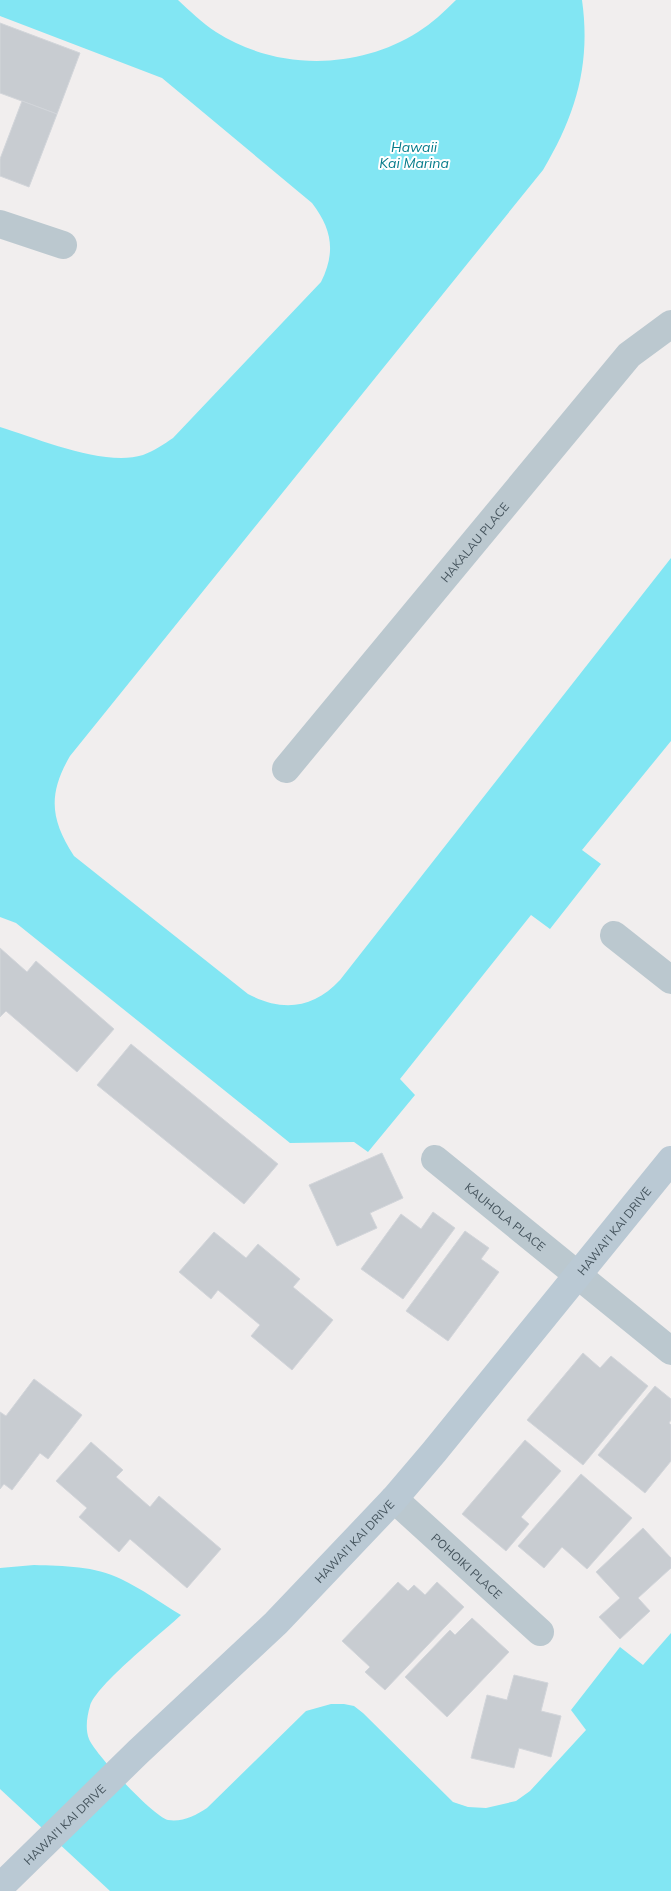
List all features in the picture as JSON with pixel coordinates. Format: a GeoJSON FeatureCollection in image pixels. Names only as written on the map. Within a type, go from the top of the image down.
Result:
{"type":"FeatureCollection","features":[{"type":"Feature","properties":{"kind":"main road","name":"HAWAI’I KAI DRIVE"},"geometry":{"type":"LineString","coordinates":[[0,1888],[138,1752],[276,1623],[394,1499],[671,1160]]}},
{"type":"Feature","properties":{"kind":"street"},"geometry":{"type":"LineString","coordinates":[[0,224],[63,246]]}},
{"type":"Feature","properties":{"kind":"street","name":"HAKALAU PLACE"},"geometry":{"type":"LineString","coordinates":[[286,769],[628,355],[671,324]]}},
{"type":"Feature","properties":{"kind":"street"},"geometry":{"type":"LineString","coordinates":[[614,935],[671,980]]}},
{"type":"Feature","properties":{"kind":"street","name":"KAUHOLA PLACE"},"geometry":{"type":"LineString","coordinates":[[435,1159],[671,1351]]}},
{"type":"Feature","properties":{"kind":"street","name":"POHOIKI PLACE"},"geometry":{"type":"LineString","coordinates":[[394,1499],[540,1632]]}},
{"type":"Feature","properties":{"kind":"water","name":"Hawaii Kai Marina"},"geometry":{"type":"Polygon","coordinates":[[[0,0],[178,0],[216,32],[240,45],[265,54],[317,61],[344,59],[370,54],[395,45],[423,29],[456,0],[582,0],[584,46],[578,88],[564,129],[555,150],[543,170],[70,756],[58,782],[55,795],[56,818],[66,843],[74,856],[248,994],[261,1000],[285,1005],[297,1005],[308,1002],[330,990],[340,980],[671,558],[671,741],[582,850],[601,864],[550,929],[531,915],[400,1079],[415,1095],[368,1152],[354,1142],[290,1143],[16,923],[0,917],[0,427],[91,455],[127,458],[143,455],[155,449],[173,438],[321,282],[329,261],[330,241],[324,222],[312,203],[162,78],[0,16],[0,0]]]}},
{"type":"Feature","properties":{"kind":"water"},"geometry":{"type":"Polygon","coordinates":[[[34,1565],[101,1571],[136,1587],[181,1615],[104,1685],[90,1706],[87,1722],[89,1739],[102,1758],[138,1797],[168,1820],[189,1818],[207,1808],[306,1711],[331,1704],[354,1706],[363,1713],[453,1802],[468,1807],[486,1808],[516,1801],[530,1791],[586,1730],[571,1710],[620,1647],[643,1665],[671,1633],[671,1891],[110,1891],[0,1789],[0,1568],[34,1565]]]}},
{"type":"Feature","properties":{"kind":"building"},"geometry":{"type":"Polygon","coordinates":[[[0,23],[80,53],[57,114],[0,93],[0,23]]]}},
{"type":"Feature","properties":{"kind":"building"},"geometry":{"type":"Polygon","coordinates":[[[22,101],[57,114],[29,187],[0,176],[0,159],[22,101]]]}},
{"type":"Feature","properties":{"kind":"building"},"geometry":{"type":"Polygon","coordinates":[[[0,948],[27,972],[36,961],[114,1029],[77,1072],[6,1011],[0,1017],[0,948]]]}},
{"type":"Feature","properties":{"kind":"building"},"geometry":{"type":"Polygon","coordinates":[[[131,1044],[278,1164],[244,1204],[97,1085],[131,1044]]]}},
{"type":"Feature","properties":{"kind":"building"},"geometry":{"type":"Polygon","coordinates":[[[382,1153],[403,1198],[370,1213],[377,1228],[337,1246],[309,1185],[382,1153]]]}},
{"type":"Feature","properties":{"kind":"building"},"geometry":{"type":"Polygon","coordinates":[[[433,1212],[455,1228],[403,1299],[361,1269],[401,1214],[421,1229],[433,1212]]]}},
{"type":"Feature","properties":{"kind":"building"},"geometry":{"type":"Polygon","coordinates":[[[465,1231],[489,1248],[481,1259],[499,1272],[448,1341],[406,1311],[465,1231]]]}},
{"type":"Feature","properties":{"kind":"building"},"geometry":{"type":"Polygon","coordinates":[[[214,1232],[246,1258],[258,1244],[300,1279],[293,1287],[333,1320],[292,1370],[251,1336],[260,1325],[218,1290],[211,1299],[179,1272],[214,1232]]]}},
{"type":"Feature","properties":{"kind":"building"},"geometry":{"type":"Polygon","coordinates":[[[583,1353],[600,1368],[611,1356],[648,1386],[583,1465],[527,1420],[583,1353]]]}},
{"type":"Feature","properties":{"kind":"building"},"geometry":{"type":"Polygon","coordinates":[[[34,1379],[82,1415],[48,1459],[40,1453],[12,1490],[4,1484],[0,1489],[0,1412],[6,1416],[34,1379]]]}},
{"type":"Feature","properties":{"kind":"building"},"geometry":{"type":"Polygon","coordinates":[[[655,1386],[671,1399],[671,1420],[669,1423],[671,1425],[671,1461],[645,1493],[598,1455],[655,1386]]]}},
{"type":"Feature","properties":{"kind":"building"},"geometry":{"type":"Polygon","coordinates":[[[525,1440],[561,1471],[521,1517],[529,1524],[506,1551],[462,1514],[525,1440]]]}},
{"type":"Feature","properties":{"kind":"building"},"geometry":{"type":"Polygon","coordinates":[[[91,1442],[123,1470],[116,1477],[150,1507],[159,1496],[221,1549],[187,1588],[130,1539],[119,1552],[79,1517],[87,1508],[56,1481],[91,1442]]]}},
{"type":"Feature","properties":{"kind":"building"},"geometry":{"type":"Polygon","coordinates":[[[581,1474],[632,1518],[587,1569],[562,1547],[544,1568],[518,1546],[581,1474]]]}},
{"type":"Feature","properties":{"kind":"building"},"geometry":{"type":"Polygon","coordinates":[[[643,1528],[671,1558],[671,1568],[638,1598],[650,1611],[620,1639],[599,1617],[620,1598],[596,1572],[643,1528]]]}},
{"type":"Feature","properties":{"kind":"building"},"geometry":{"type":"Polygon","coordinates":[[[398,1582],[408,1591],[414,1585],[425,1595],[437,1582],[464,1607],[385,1690],[365,1672],[370,1667],[342,1641],[398,1582]]]}},
{"type":"Feature","properties":{"kind":"building"},"geometry":{"type":"Polygon","coordinates":[[[472,1618],[509,1652],[447,1717],[405,1677],[450,1630],[455,1635],[472,1618]]]}},
{"type":"Feature","properties":{"kind":"building"},"geometry":{"type":"Polygon","coordinates":[[[514,1675],[548,1683],[541,1711],[561,1716],[551,1757],[519,1748],[514,1768],[471,1758],[487,1695],[507,1700],[514,1675]]]}}]}
